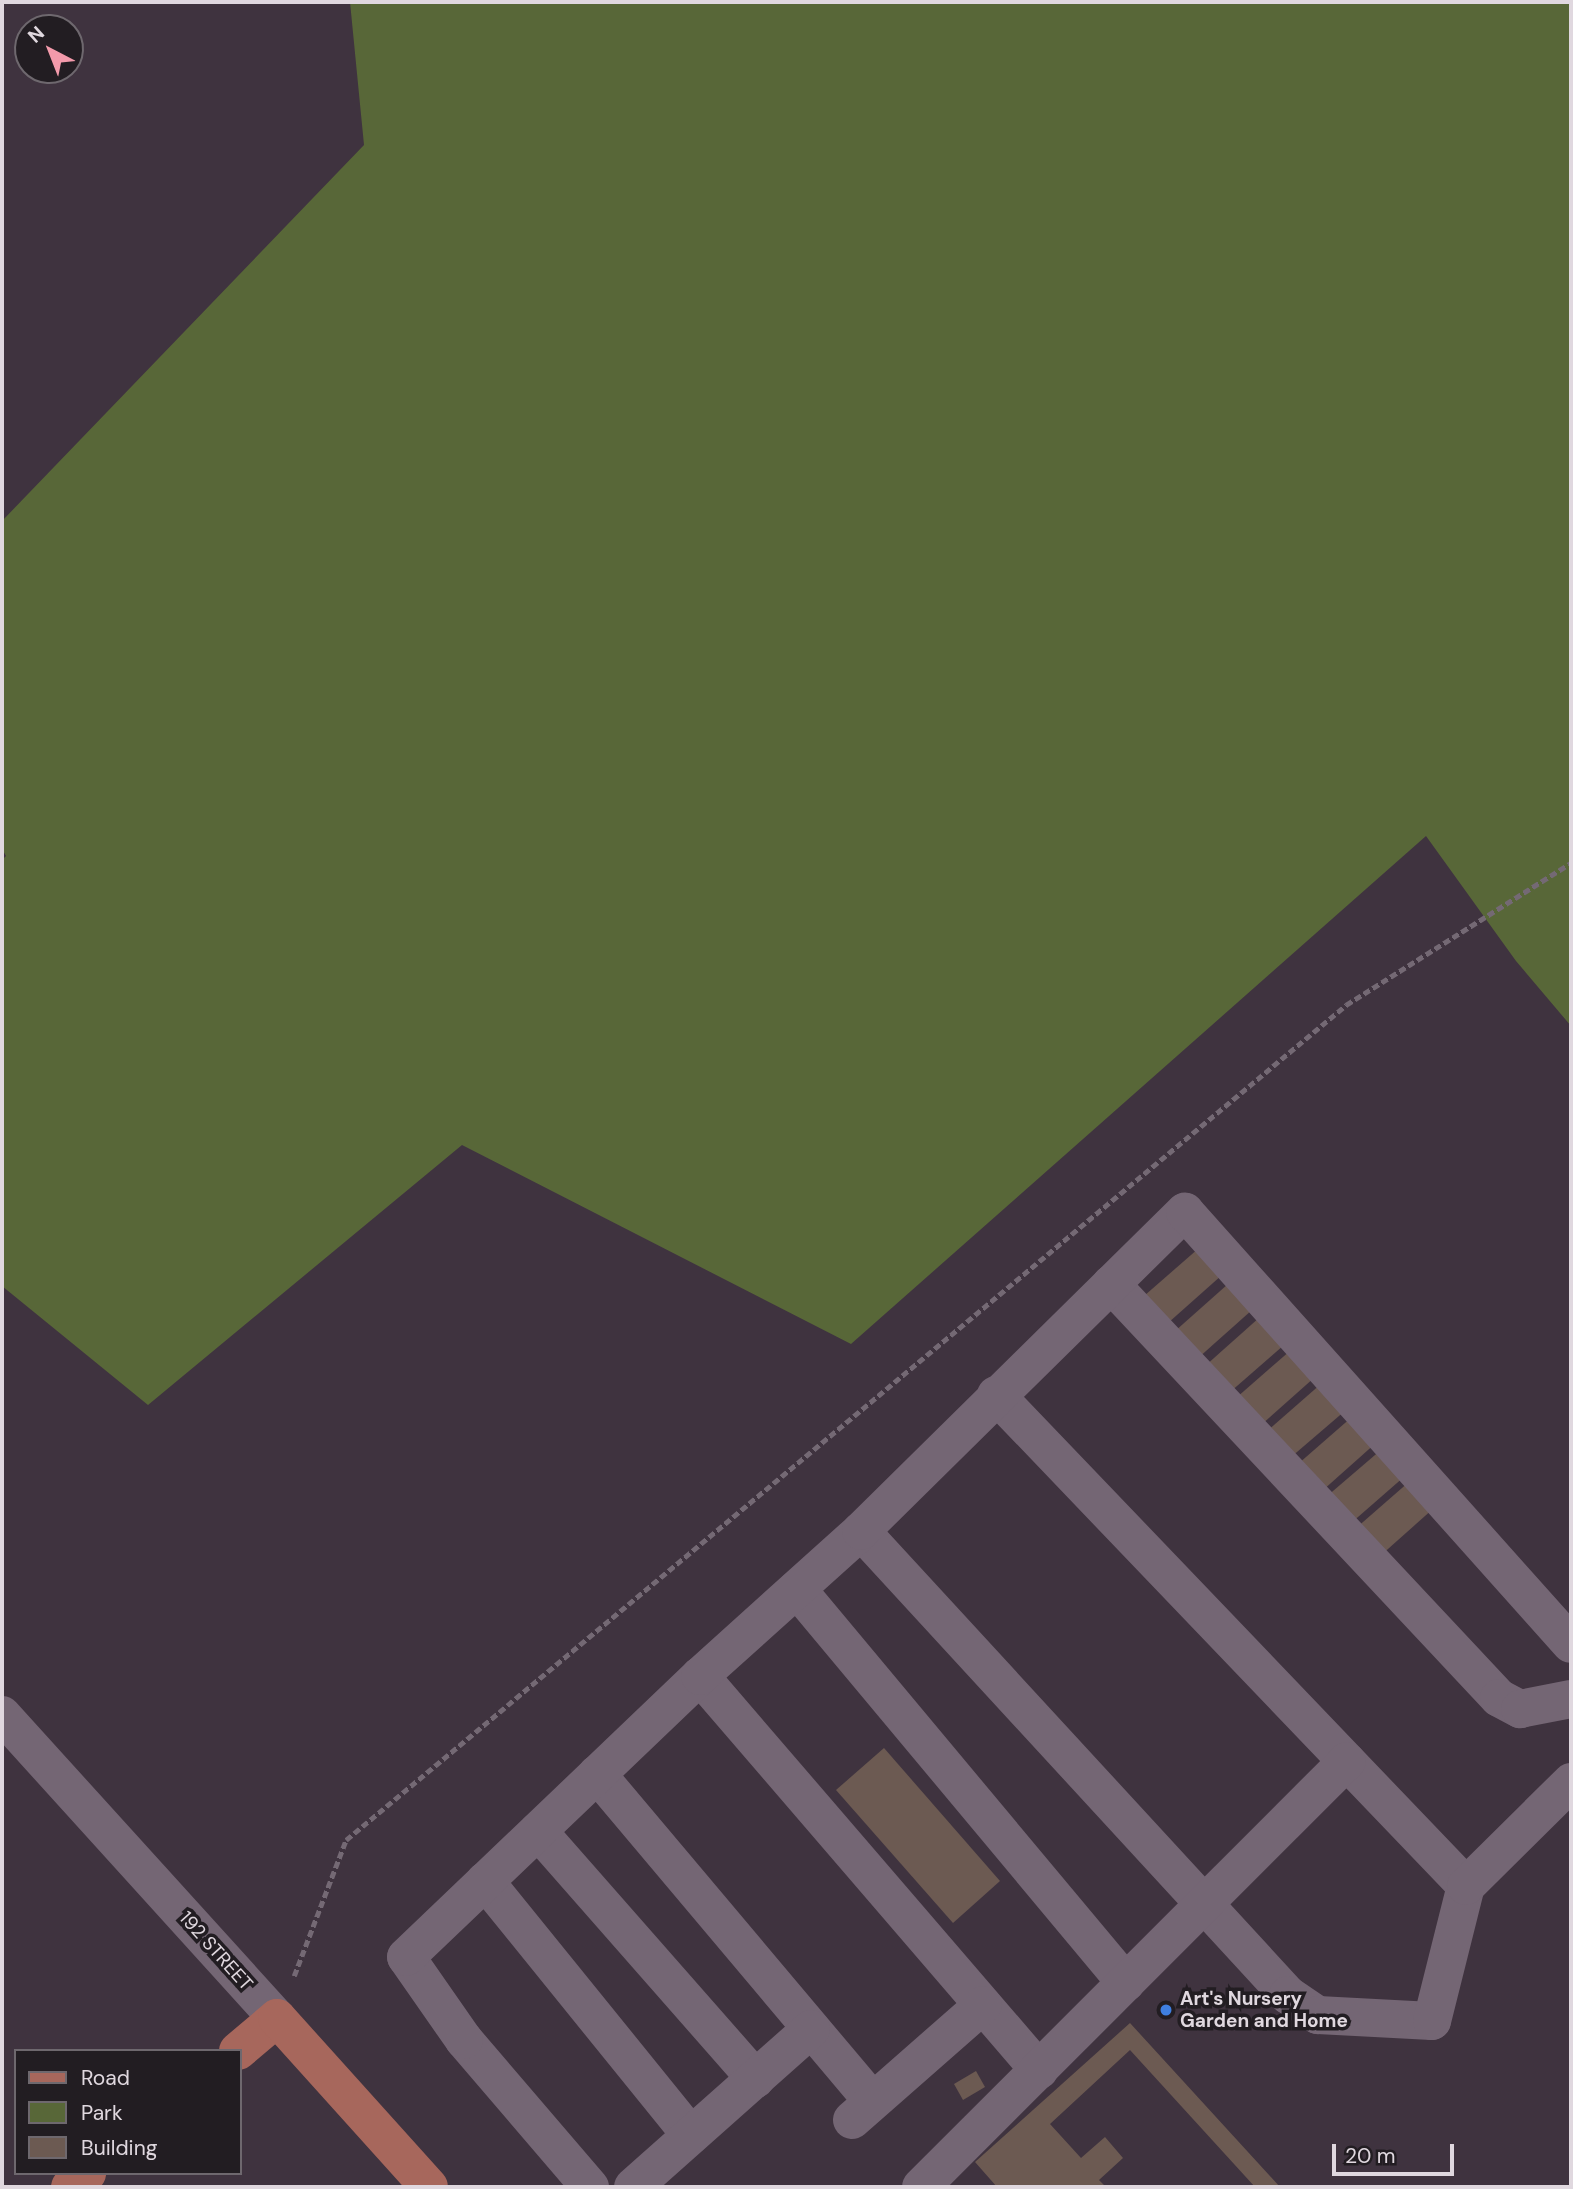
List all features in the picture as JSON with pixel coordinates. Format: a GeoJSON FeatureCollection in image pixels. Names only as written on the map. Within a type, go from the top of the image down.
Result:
{"type":"FeatureCollection","features":[{"type":"Feature","properties":{"kind":"main road"},"geometry":{"type":"LineString","coordinates":[[240,2049],[277,2018]]}},
{"type":"Feature","properties":{"kind":"main road","name":"192 STREET"},"geometry":{"type":"LineString","coordinates":[[277,2018],[429,2187]]}},
{"type":"Feature","properties":{"kind":"main road"},"geometry":{"type":"LineString","coordinates":[[70,2187],[85,2175]]}},
{"type":"Feature","properties":{"kind":"street"},"geometry":{"type":"LineString","coordinates":[[590,2187],[464,2040],[406,1957],[700,1676],[861,1531],[996,1395],[1185,1212],[1571,1644]]}},
{"type":"Feature","properties":{"kind":"street"},"geometry":{"type":"LineString","coordinates":[[1111,1284],[1499,1698],[1520,1709],[1571,1699]]}},
{"type":"Feature","properties":{"kind":"street"},"geometry":{"type":"LineString","coordinates":[[996,1395],[1466,1886]]}},
{"type":"Feature","properties":{"kind":"street"},"geometry":{"type":"LineString","coordinates":[[861,1531],[1289,1995],[1318,2015],[1433,2021],[1466,1886],[1571,1782]]}},
{"type":"Feature","properties":{"kind":"street"},"geometry":{"type":"LineString","coordinates":[[797,1589],[1126,1983]]}},
{"type":"Feature","properties":{"kind":"street"},"geometry":{"type":"LineString","coordinates":[[700,1676],[1039,2070]]}},
{"type":"Feature","properties":{"kind":"street","name":"192 STREET"},"geometry":{"type":"LineString","coordinates":[[2,1714],[277,2018]]}},
{"type":"Feature","properties":{"kind":"street"},"geometry":{"type":"LineString","coordinates":[[921,2187],[1347,1762]]}},
{"type":"Feature","properties":{"kind":"street"},"geometry":{"type":"LineString","coordinates":[[597,1774],[811,2029],[862,2110],[983,2005]]}},
{"type":"Feature","properties":{"kind":"street"},"geometry":{"type":"LineString","coordinates":[[538,1831],[756,2078]]}},
{"type":"Feature","properties":{"kind":"street"},"geometry":{"type":"LineString","coordinates":[[485,1881],[691,2135]]}},
{"type":"Feature","properties":{"kind":"street"},"geometry":{"type":"LineString","coordinates":[[633,2187],[811,2029]]}},
{"type":"Feature","properties":{"kind":"path"},"geometry":{"type":"LineString","coordinates":[[277,2018],[346,1840],[1346,1005],[1571,863]]}},
{"type":"Feature","properties":{"kind":"green space"},"geometry":{"type":"Polygon","coordinates":[[[350,2],[1571,2],[1571,1026],[1516,961],[1426,836],[851,1344],[462,1145],[148,1405],[2,1286],[2,860],[6,856],[2,849],[2,521],[364,145],[350,2]]]}},
{"type":"Feature","properties":{"kind":"building"},"geometry":{"type":"Polygon","coordinates":[[[1199,1248],[1222,1275],[1168,1323],[1144,1296],[1199,1248]]]}},
{"type":"Feature","properties":{"kind":"building"},"geometry":{"type":"Polygon","coordinates":[[[1228,1284],[1252,1310],[1197,1359],[1174,1332],[1228,1284]]]}},
{"type":"Feature","properties":{"kind":"building"},"geometry":{"type":"Polygon","coordinates":[[[1260,1317],[1284,1345],[1229,1393],[1205,1366],[1260,1317]]]}},
{"type":"Feature","properties":{"kind":"building"},"geometry":{"type":"Polygon","coordinates":[[[1291,1350],[1315,1377],[1260,1426],[1236,1398],[1291,1350]]]}},
{"type":"Feature","properties":{"kind":"building"},"geometry":{"type":"Polygon","coordinates":[[[1322,1383],[1346,1410],[1290,1458],[1267,1431],[1322,1383]]]}},
{"type":"Feature","properties":{"kind":"building"},"geometry":{"type":"Polygon","coordinates":[[[1353,1416],[1377,1442],[1322,1491],[1298,1464],[1353,1416]]]}},
{"type":"Feature","properties":{"kind":"building"},"geometry":{"type":"Polygon","coordinates":[[[1382,1449],[1405,1476],[1350,1524],[1326,1497],[1382,1449]]]}},
{"type":"Feature","properties":{"kind":"building"},"geometry":{"type":"Polygon","coordinates":[[[1410,1481],[1434,1508],[1379,1557],[1355,1529],[1410,1481]]]}},
{"type":"Feature","properties":{"kind":"building"},"geometry":{"type":"Polygon","coordinates":[[[884,1748],[1000,1881],[953,1923],[836,1790],[884,1748]]]}},
{"type":"Feature","properties":{"kind":"building"},"geometry":{"type":"Polygon","coordinates":[[[1130,2023],[1280,2187],[1255,2187],[1130,2050],[1050,2124],[1081,2158],[1105,2137],[1123,2158],[1099,2180],[1106,2187],[997,2187],[975,2162],[1130,2023]]]}},
{"type":"Feature","properties":{"kind":"building"},"geometry":{"type":"Polygon","coordinates":[[[976,2071],[985,2087],[963,2100],[954,2084],[976,2071]]]}},
{"type":"Feature","properties":{"kind":"place","name":"Art's Nursery Garden and Home"},"geometry":{"type":"Point","coordinates":[1166,2010]}}]}
